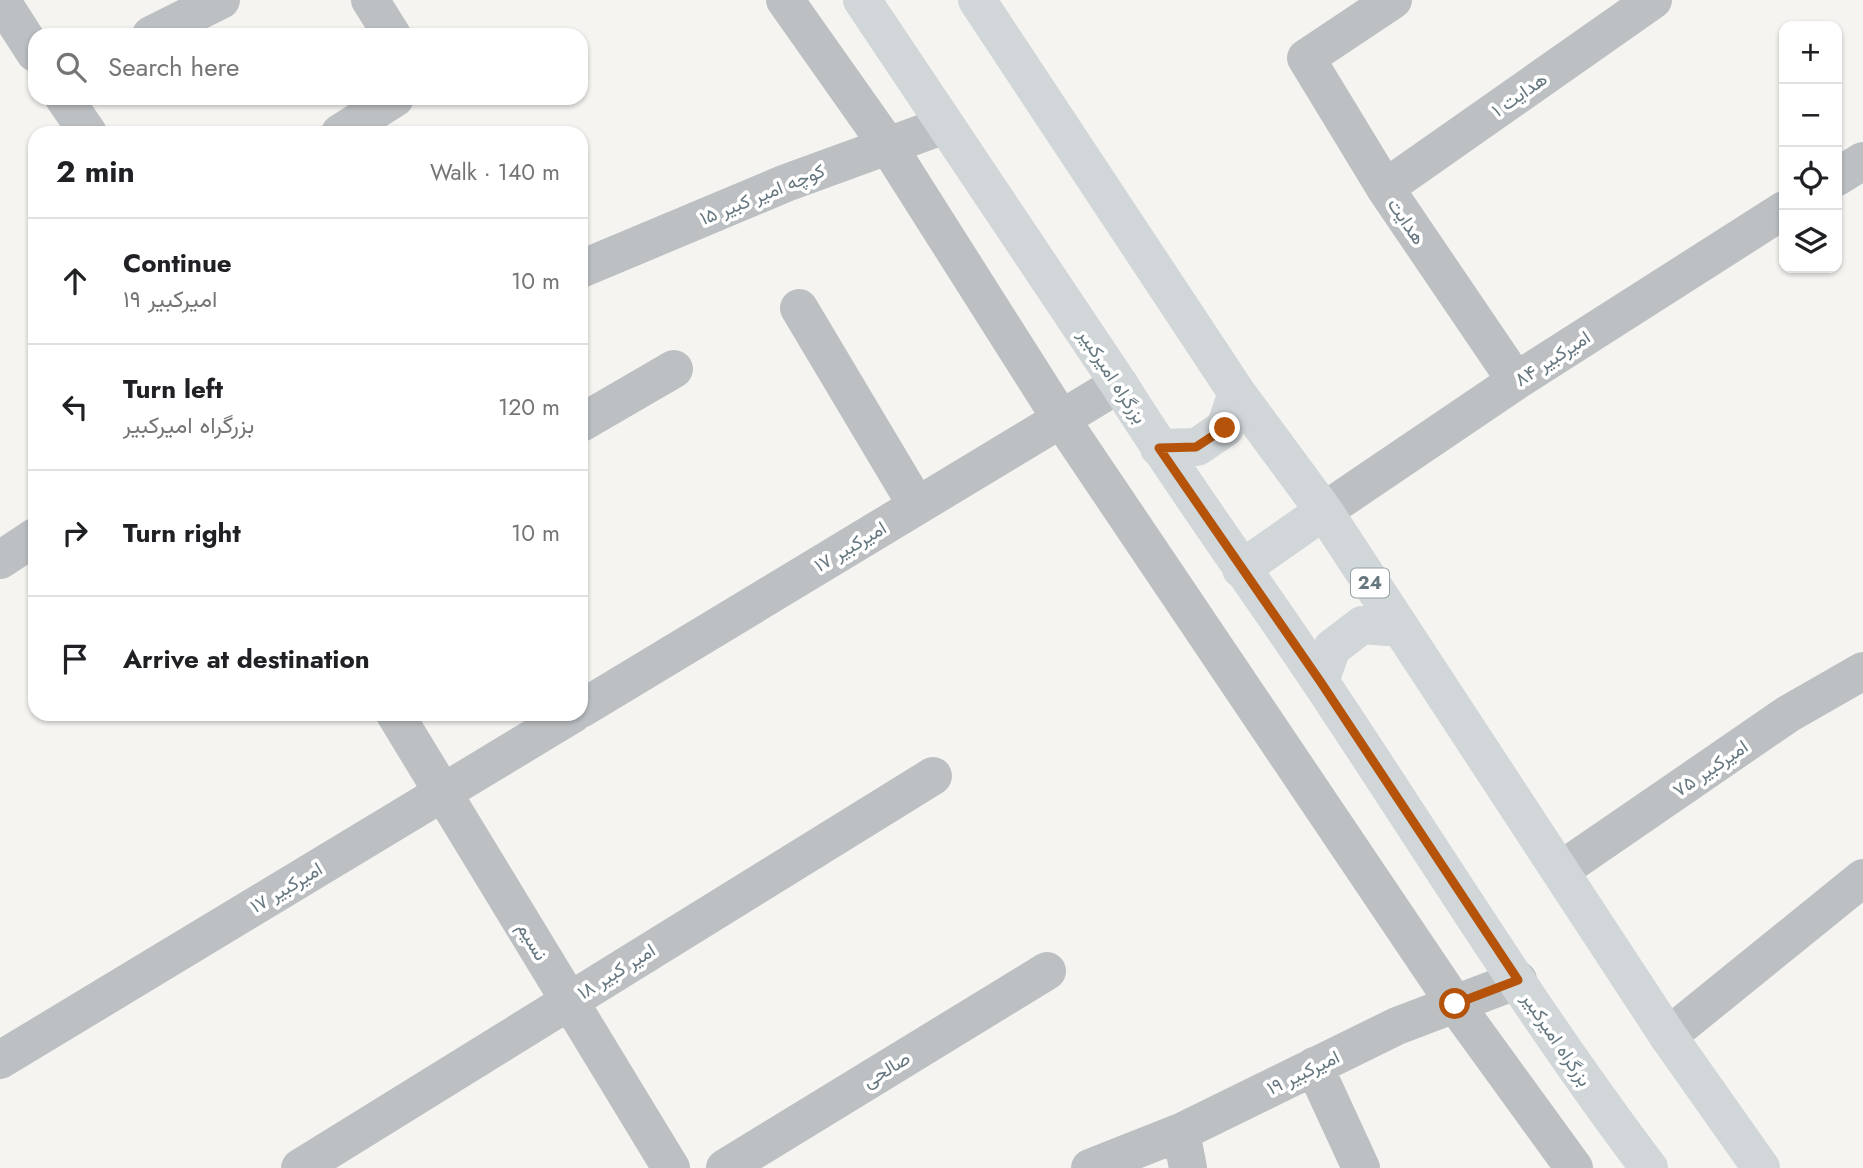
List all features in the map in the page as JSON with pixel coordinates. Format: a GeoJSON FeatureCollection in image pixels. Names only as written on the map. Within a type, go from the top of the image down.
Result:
{"type":"FeatureCollection","features":[{"type":"Feature","properties":{"kind":"main road","name":"بزرگراه امیرکبیر"},"geometry":{"type":"LineString","coordinates":[[862,0],[1159,448],[1320,681],[1598,1100],[1649,1168]]}},
{"type":"Feature","properties":{"kind":"main road","name":"24"},"geometry":{"type":"LineString","coordinates":[[976,0],[1237,393],[1324,511],[1668,1036],[1760,1168]]}},
{"type":"Feature","properties":{"kind":"main road"},"geometry":{"type":"LineString","coordinates":[[1159,448],[1196,447],[1225,428],[1237,393]]}},
{"type":"Feature","properties":{"kind":"main road"},"geometry":{"type":"LineString","coordinates":[[1241,569],[1324,511]]}},
{"type":"Feature","properties":{"kind":"main road"},"geometry":{"type":"LineString","coordinates":[[1320,681],[1332,648],[1362,625],[1400,628]]}},
{"type":"Feature","properties":{"kind":"street"},"geometry":{"type":"LineString","coordinates":[[1,0],[28,42]]}},
{"type":"Feature","properties":{"kind":"street"},"geometry":{"type":"LineString","coordinates":[[165,28],[221,0]]}},
{"type":"Feature","properties":{"kind":"street"},"geometry":{"type":"LineString","coordinates":[[370,0],[388,28]]}},
{"type":"Feature","properties":{"kind":"street"},"geometry":{"type":"LineString","coordinates":[[785,0],[888,146],[1061,419],[1455,1004],[1574,1168]]}},
{"type":"Feature","properties":{"kind":"street","name":"هدایت"},"geometry":{"type":"LineString","coordinates":[[1393,0],[1306,58],[1385,188],[1516,381]]}},
{"type":"Feature","properties":{"kind":"street","name":"هدایت ۱"},"geometry":{"type":"LineString","coordinates":[[1385,188],[1653,0]]}},
{"type":"Feature","properties":{"kind":"street"},"geometry":{"type":"LineString","coordinates":[[69,105],[83,126]]}},
{"type":"Feature","properties":{"kind":"street"},"geometry":{"type":"LineString","coordinates":[[351,126],[384,105]]}},
{"type":"Feature","properties":{"kind":"street","name":"کوچه امیر کبیر ۱۵"},"geometry":{"type":"LineString","coordinates":[[588,266],[786,183],[945,125]]}},
{"type":"Feature","properties":{"kind":"street"},"geometry":{"type":"LineString","coordinates":[[1842,174],[1863,161]]}},
{"type":"Feature","properties":{"kind":"street","name":"امیرکبیر ۸۴"},"geometry":{"type":"LineString","coordinates":[[1324,511],[1516,381],[1779,214]]}},
{"type":"Feature","properties":{"kind":"street"},"geometry":{"type":"LineString","coordinates":[[799,308],[917,506]]}},
{"type":"Feature","properties":{"kind":"street"},"geometry":{"type":"LineString","coordinates":[[588,419],[674,369]]}},
{"type":"Feature","properties":{"kind":"street","name":"امیرکبیر ۱۷"},"geometry":{"type":"LineString","coordinates":[[588,705],[1119,384]]}},
{"type":"Feature","properties":{"kind":"street"},"geometry":{"type":"LineString","coordinates":[[0,560],[28,542]]}},
{"type":"Feature","properties":{"kind":"street","name":"امیرکبیر ۷۵"},"geometry":{"type":"LineString","coordinates":[[1561,870],[1788,714],[1863,671]]}},
{"type":"Feature","properties":{"kind":"street","name":"نسیم"},"geometry":{"type":"LineString","coordinates":[[399,721],[671,1168]]}},
{"type":"Feature","properties":{"kind":"street","name":"امیرکبیر ۱۷"},"geometry":{"type":"LineString","coordinates":[[0,1060],[561,721]]}},
{"type":"Feature","properties":{"kind":"street","name":"امیر کبیر ۱۸"},"geometry":{"type":"LineString","coordinates":[[300,1168],[933,776]]}},
{"type":"Feature","properties":{"kind":"street"},"geometry":{"type":"LineString","coordinates":[[1668,1036],[1863,878]]}},
{"type":"Feature","properties":{"kind":"street","name":"صالحی"},"geometry":{"type":"LineString","coordinates":[[725,1168],[1047,971]]}},
{"type":"Feature","properties":{"kind":"street","name":"امیرکبیر ۱۹"},"geometry":{"type":"LineString","coordinates":[[1090,1168],[1184,1150],[1314,1066],[1397,1026],[1518,980]]}},
{"type":"Feature","properties":{"kind":"street"},"geometry":{"type":"LineString","coordinates":[[1314,1066],[1361,1168]]}},
{"type":"Feature","properties":{"kind":"route"},"geometry":{"type":"LineString","coordinates":[[1225,428],[1196,447],[1159,448],[1320,681],[1518,980],[1455,1004]]}}]}
